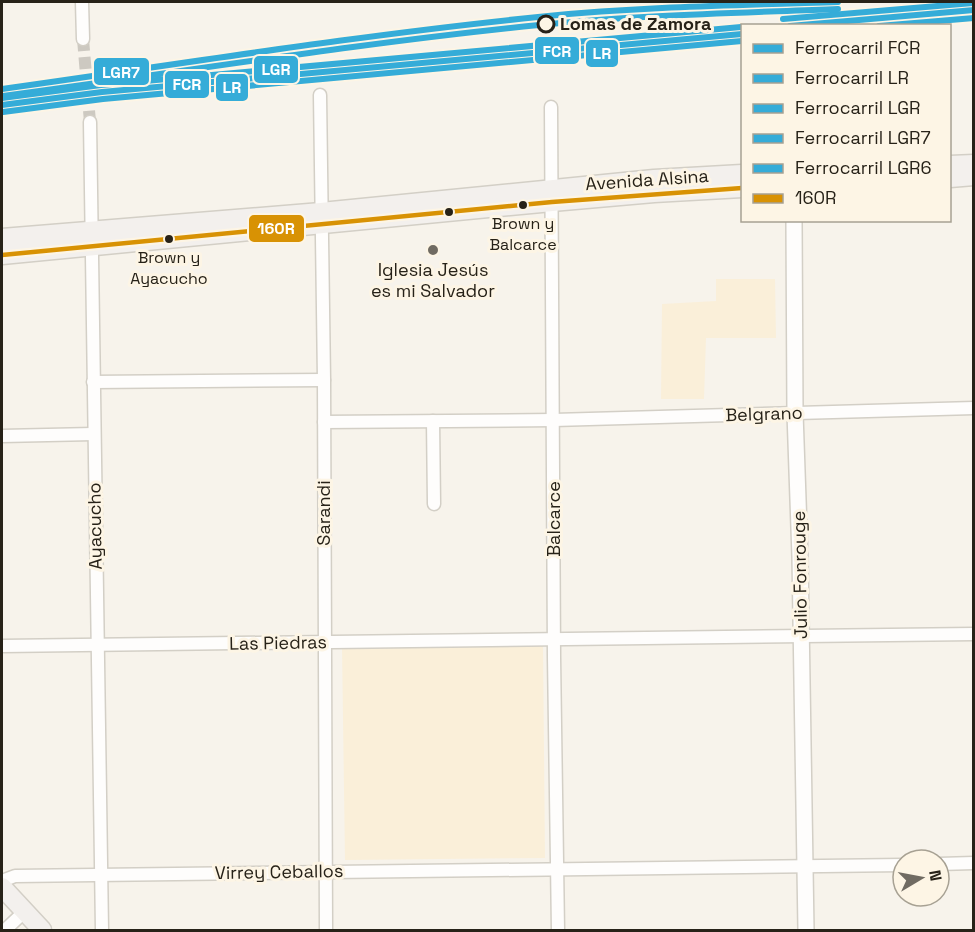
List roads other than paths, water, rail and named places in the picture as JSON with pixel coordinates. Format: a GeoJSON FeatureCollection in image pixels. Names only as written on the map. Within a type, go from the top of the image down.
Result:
{"type":"FeatureCollection","features":[{"type":"Feature","properties":{"kind":"main road"},"geometry":{"type":"LineString","coordinates":[[951,165],[974,164]]}},
{"type":"Feature","properties":{"kind":"main road","name":"Avenida Alsina"},"geometry":{"type":"LineString","coordinates":[[552,195],[654,178],[741,174]]}},
{"type":"Feature","properties":{"kind":"main road"},"geometry":{"type":"LineString","coordinates":[[951,178],[974,177]]}},
{"type":"Feature","properties":{"kind":"main road","name":"Avenida Alsina"},"geometry":{"type":"LineString","coordinates":[[552,195],[741,188]]}},
{"type":"Feature","properties":{"kind":"main road"},"geometry":{"type":"LineString","coordinates":[[2,238],[92,238],[552,195]]}},
{"type":"Feature","properties":{"kind":"main road"},"geometry":{"type":"LineString","coordinates":[[2,255],[92,238]]}},
{"type":"Feature","properties":{"kind":"main road"},"geometry":{"type":"LineString","coordinates":[[2,887],[42,930]]}},
{"type":"Feature","properties":{"kind":"street"},"geometry":{"type":"LineString","coordinates":[[82,2],[83,39]]}},
{"type":"Feature","properties":{"kind":"street"},"geometry":{"type":"LineString","coordinates":[[794,2],[794,24]]}},
{"type":"Feature","properties":{"kind":"street","name":"Sarandi"},"geometry":{"type":"LineString","coordinates":[[320,95],[324,380],[326,930]]}},
{"type":"Feature","properties":{"kind":"street","name":"Balcarce"},"geometry":{"type":"LineString","coordinates":[[551,107],[558,930]]}},
{"type":"Feature","properties":{"kind":"street","name":"Ayacucho"},"geometry":{"type":"LineString","coordinates":[[90,122],[102,930]]}},
{"type":"Feature","properties":{"kind":"street","name":"Julio Fonrouge"},"geometry":{"type":"LineString","coordinates":[[794,222],[795,413],[806,930]]}},
{"type":"Feature","properties":{"kind":"street"},"geometry":{"type":"LineString","coordinates":[[93,382],[324,380]]}},
{"type":"Feature","properties":{"kind":"street","name":"Belgrano"},"geometry":{"type":"LineString","coordinates":[[324,422],[554,420],[974,408]]}},
{"type":"Feature","properties":{"kind":"street"},"geometry":{"type":"LineString","coordinates":[[433,421],[434,504]]}},
{"type":"Feature","properties":{"kind":"street"},"geometry":{"type":"LineString","coordinates":[[2,436],[93,434]]}},
{"type":"Feature","properties":{"kind":"street","name":"Las Piedras"},"geometry":{"type":"LineString","coordinates":[[2,646],[974,634]]}},
{"type":"Feature","properties":{"kind":"street"},"geometry":{"type":"LineString","coordinates":[[951,864],[974,863]]}},
{"type":"Feature","properties":{"kind":"street","name":"Virrey Ceballos"},"geometry":{"type":"LineString","coordinates":[[2,881],[15,876],[891,865]]}},
{"type":"Feature","properties":{"kind":"street"},"geometry":{"type":"LineString","coordinates":[[4,930],[24,912]]}},
{"type":"Feature","properties":{"kind":"tunnel"},"geometry":{"type":"LineString","coordinates":[[83,39],[90,122]]}},
{"type":"Feature","properties":{"kind":"rail line","name":"LGR7"},"geometry":{"type":"LineString","coordinates":[[2,89],[337,41],[538,17],[726,5],[838,2]]}},
{"type":"Feature","properties":{"kind":"rail line","name":"LGR"},"geometry":{"type":"LineString","coordinates":[[783,19],[973,3]]}},
{"type":"Feature","properties":{"kind":"rail line","name":"LGR6"},"geometry":{"type":"LineString","coordinates":[[3,96],[338,49],[539,25],[651,17],[838,9]]}},
{"type":"Feature","properties":{"kind":"rail line","name":"FCR"},"geometry":{"type":"LineString","coordinates":[[813,24],[974,10]]}},
{"type":"Feature","properties":{"kind":"rail line","name":"LR"},"geometry":{"type":"LineString","coordinates":[[903,24],[974,18]]}},
{"type":"Feature","properties":{"kind":"rail line","name":"LGR"},"geometry":{"type":"LineString","coordinates":[[2,98],[101,85],[741,27]]}},
{"type":"Feature","properties":{"kind":"rail line","name":"FCR"},"geometry":{"type":"LineString","coordinates":[[2,105],[102,92],[741,34]]}},
{"type":"Feature","properties":{"kind":"rail line","name":"LR"},"geometry":{"type":"LineString","coordinates":[[3,112],[103,99],[741,41]]}},
{"type":"Feature","properties":{"kind":"place","name":"Lomas de Zamora"},"geometry":{"type":"Point","coordinates":[546,24]}},
{"type":"Feature","properties":{"kind":"place","name":"Brown y Balcarce"},"geometry":{"type":"Point","coordinates":[523,205]}},
{"type":"Feature","properties":{"kind":"place","name":"Brown y Ayacucho"},"geometry":{"type":"Point","coordinates":[169,239]}},
{"type":"Feature","properties":{"kind":"place","name":"Iglesia Jesús es mi Salvador"},"geometry":{"type":"Point","coordinates":[433,250]}}]}
